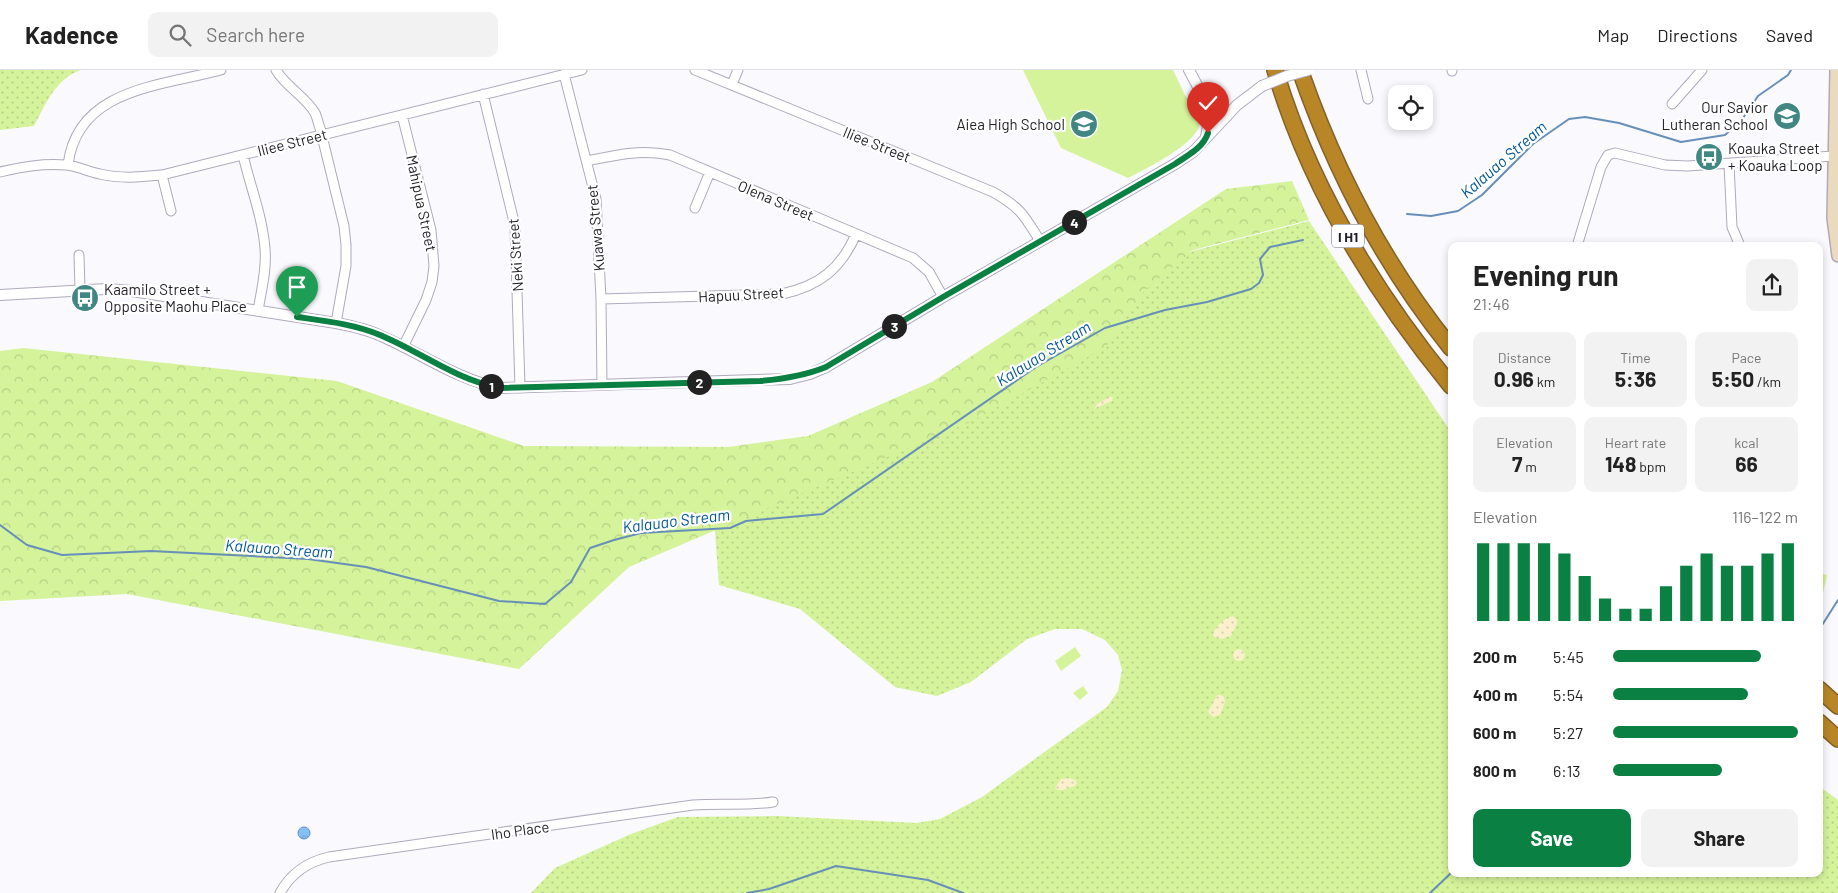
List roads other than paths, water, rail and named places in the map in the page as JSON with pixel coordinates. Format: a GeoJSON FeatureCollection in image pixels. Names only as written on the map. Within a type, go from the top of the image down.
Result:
{"type":"FeatureCollection","features":[{"type":"Feature","properties":{"kind":"highway","name":"I H1"},"geometry":{"type":"LineString","coordinates":[[1275,70],[1286,104],[1315,174],[1358,253],[1398,315],[1448,382]]}},
{"type":"Feature","properties":{"kind":"highway","name":"I H1"},"geometry":{"type":"LineString","coordinates":[[1300,70],[1325,138],[1345,182],[1373,234],[1418,305],[1448,344]]}},
{"type":"Feature","properties":{"kind":"highway"},"geometry":{"type":"LineString","coordinates":[[1823,693],[1838,706]]}},
{"type":"Feature","properties":{"kind":"highway"},"geometry":{"type":"LineString","coordinates":[[1823,726],[1838,739]]}},
{"type":"Feature","properties":{"kind":"main road"},"geometry":{"type":"LineString","coordinates":[[1836,70],[1836,156],[1833,218],[1838,256]]}},
{"type":"Feature","properties":{"kind":"street"},"geometry":{"type":"LineString","coordinates":[[68,165],[74,140],[91,115],[100,108],[130,92],[221,70]]}},
{"type":"Feature","properties":{"kind":"street"},"geometry":{"type":"LineString","coordinates":[[276,70],[281,78],[297,92],[315,113],[344,226],[346,266],[336,323]]}},
{"type":"Feature","properties":{"kind":"street","name":"Iliee Street"},"geometry":{"type":"LineString","coordinates":[[0,172],[48,164],[68,165],[100,174],[121,177],[162,175],[582,70]]}},
{"type":"Feature","properties":{"kind":"street","name":"Iliee Street"},"geometry":{"type":"LineString","coordinates":[[695,70],[993,192],[1012,203],[1023,213],[1040,241]]}},
{"type":"Feature","properties":{"kind":"street"},"geometry":{"type":"LineString","coordinates":[[732,84],[738,70]]}},
{"type":"Feature","properties":{"kind":"street"},"geometry":{"type":"LineString","coordinates":[[1189,70],[1199,89],[1210,120],[1205,141]]}},
{"type":"Feature","properties":{"kind":"street"},"geometry":{"type":"LineString","coordinates":[[0,295],[106,289],[132,291],[336,323],[380,335],[469,380],[500,388],[790,379],[810,374],[826,367],[943,297],[1175,164],[1205,141],[1250,94],[1262,86],[1309,70]]}},
{"type":"Feature","properties":{"kind":"street"},"geometry":{"type":"LineString","coordinates":[[1361,70],[1368,99]]}},
{"type":"Feature","properties":{"kind":"street"},"geometry":{"type":"LineString","coordinates":[[1672,104],[1702,70]]}},
{"type":"Feature","properties":{"kind":"street","name":"Kuawa Street"},"geometry":{"type":"LineString","coordinates":[[564,74],[596,199],[601,299],[602,385]]}},
{"type":"Feature","properties":{"kind":"street"},"geometry":{"type":"LineString","coordinates":[[1199,89],[1227,116]]}},
{"type":"Feature","properties":{"kind":"street","name":"Neki Street"},"geometry":{"type":"LineString","coordinates":[[483,94],[515,226],[520,388]]}},
{"type":"Feature","properties":{"kind":"street","name":"Mahipua Street"},"geometry":{"type":"LineString","coordinates":[[402,115],[431,230],[434,266],[432,282],[426,300],[403,347]]}},
{"type":"Feature","properties":{"kind":"street","name":"Olena Street"},"geometry":{"type":"LineString","coordinates":[[587,161],[629,152],[652,152],[670,156],[913,258],[929,272],[943,297]]}},
{"type":"Feature","properties":{"kind":"street"},"geometry":{"type":"LineString","coordinates":[[1578,242],[1601,167],[1608,155],[1615,153],[1664,165],[1687,166],[1836,156]]}},
{"type":"Feature","properties":{"kind":"street"},"geometry":{"type":"LineString","coordinates":[[242,155],[261,226],[265,250],[264,272],[258,311]]}},
{"type":"Feature","properties":{"kind":"street"},"geometry":{"type":"LineString","coordinates":[[1728,164],[1732,227],[1738,242]]}},
{"type":"Feature","properties":{"kind":"street"},"geometry":{"type":"LineString","coordinates":[[695,208],[710,172]]}},
{"type":"Feature","properties":{"kind":"street"},"geometry":{"type":"LineString","coordinates":[[162,175],[171,211]]}},
{"type":"Feature","properties":{"kind":"street","name":"Hapuu Street"},"geometry":{"type":"LineString","coordinates":[[601,299],[782,294],[798,290],[814,284],[833,270],[849,250],[856,234]]}},
{"type":"Feature","properties":{"kind":"street"},"geometry":{"type":"LineString","coordinates":[[79,255],[80,290]]}},
{"type":"Feature","properties":{"kind":"street","name":"Iho Place"},"geometry":{"type":"LineString","coordinates":[[280,893],[290,878],[301,868],[313,861],[329,857],[693,806],[723,803],[756,805],[773,802]]}},
{"type":"Feature","properties":{"kind":"water"},"geometry":{"type":"Polygon","coordinates":[[[302,827],[306,827],[310,833],[306,839],[302,839],[298,835],[298,831],[302,827]]]}},
{"type":"Feature","properties":{"kind":"waterway","name":"Kalauao Stream"},"geometry":{"type":"LineString","coordinates":[[1407,214],[1431,216],[1458,211],[1482,195],[1533,144],[1569,119],[1585,117],[1619,123],[1681,142],[1725,135],[1741,121],[1758,96],[1788,75],[1791,70]]}},
{"type":"Feature","properties":{"kind":"waterway","name":"Kalauao Stream"},"geometry":{"type":"LineString","coordinates":[[0,525],[27,545],[62,555],[151,551],[308,559],[366,567],[499,601],[545,604],[571,582],[590,548],[614,540],[641,533],[730,528],[746,521],[823,514],[1036,367],[1105,328],[1165,310],[1207,302],[1251,289],[1259,283],[1263,275],[1260,259],[1270,247],[1303,240]]}},
{"type":"Feature","properties":{"kind":"waterway"},"geometry":{"type":"LineString","coordinates":[[1823,624],[1838,600]]}},
{"type":"Feature","properties":{"kind":"waterway"},"geometry":{"type":"LineString","coordinates":[[747,893],[769,889],[836,866],[928,880],[963,893]]}},
{"type":"Feature","properties":{"kind":"waterway"},"geometry":{"type":"LineString","coordinates":[[1430,893],[1448,876]]}},
{"type":"Feature","properties":{"kind":"place","name":"Our Savior Lutheran School"},"geometry":{"type":"Point","coordinates":[1787,116]}},
{"type":"Feature","properties":{"kind":"place","name":"Aiea High School"},"geometry":{"type":"Point","coordinates":[1084,124]}},
{"type":"Feature","properties":{"kind":"place","name":"Koauka Street + Koauka Loop"},"geometry":{"type":"Point","coordinates":[1709,157]}},
{"type":"Feature","properties":{"kind":"place","name":"Kaamilo Street + Opposite Maohu Place"},"geometry":{"type":"Point","coordinates":[85,298]}}]}
